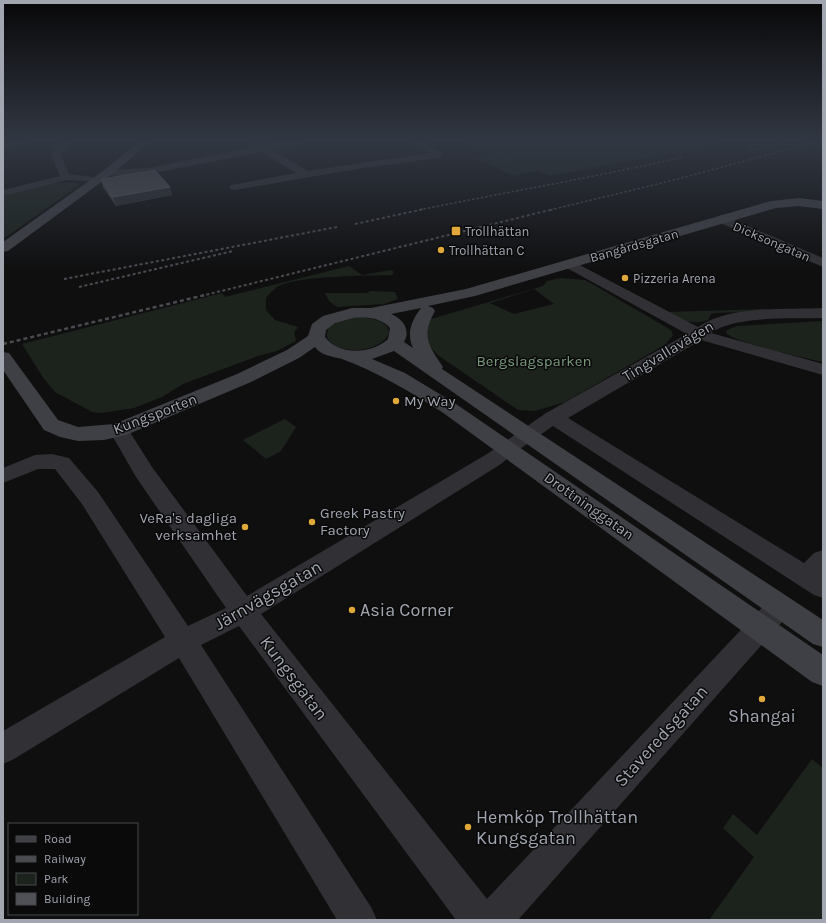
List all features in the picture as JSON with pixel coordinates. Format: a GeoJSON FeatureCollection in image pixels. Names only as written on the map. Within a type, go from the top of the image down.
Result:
{"type":"FeatureCollection","features":[{"type":"Feature","properties":{"kind":"street"},"geometry":{"type":"LineString","coordinates":[[3,193],[35,185]]}},
{"type":"Feature","properties":{"kind":"street"},"geometry":{"type":"LineString","coordinates":[[3,248],[89,185]]}},
{"type":"Feature","properties":{"kind":"street"},"geometry":{"type":"LineString","coordinates":[[235,188],[250,185]]}},
{"type":"Feature","properties":{"kind":"street","name":"Bangårdsgatan"},"geometry":{"type":"LineString","coordinates":[[446,299],[783,203],[823,205]]}},
{"type":"Feature","properties":{"kind":"street","name":"Dicksongatan"},"geometry":{"type":"LineString","coordinates":[[722,220],[823,263]]}},
{"type":"Feature","properties":{"kind":"street"},"geometry":{"type":"LineString","coordinates":[[570,264],[698,334],[823,370]]}},
{"type":"Feature","properties":{"kind":"street"},"geometry":{"type":"LineString","coordinates":[[316,338],[317,330],[320,325],[333,317],[352,313],[372,313],[446,299]]}},
{"type":"Feature","properties":{"kind":"street","name":"Kungsporten"},"geometry":{"type":"LineString","coordinates":[[244,378],[340,354],[376,353],[386,348],[395,334],[446,299]]}},
{"type":"Feature","properties":{"kind":"street"},"geometry":{"type":"LineString","coordinates":[[427,311],[419,322],[417,334],[423,352],[440,376]]}},
{"type":"Feature","properties":{"kind":"street","name":"Drottninggatan"},"geometry":{"type":"LineString","coordinates":[[372,313],[387,318],[395,334],[440,376],[527,434],[770,617],[823,672]]}},
{"type":"Feature","properties":{"kind":"street","name":"Tingvallavägen"},"geometry":{"type":"LineString","coordinates":[[527,434],[713,324],[736,317],[823,313]]}},
{"type":"Feature","properties":{"kind":"street","name":"Kungsporten"},"geometry":{"type":"LineString","coordinates":[[3,357],[51,425],[67,432],[78,434],[104,434],[119,430],[244,378],[293,354],[316,338]]}},
{"type":"Feature","properties":{"kind":"street","name":"Drottninggatan"},"geometry":{"type":"LineString","coordinates":[[316,338],[323,348],[398,376],[426,393],[507,448],[770,617],[823,635]]}},
{"type":"Feature","properties":{"kind":"street"},"geometry":{"type":"LineString","coordinates":[[554,417],[817,575]]}},
{"type":"Feature","properties":{"kind":"street","name":"Kungsgatan"},"geometry":{"type":"LineString","coordinates":[[119,430],[144,472],[243,612],[479,920]]}},
{"type":"Feature","properties":{"kind":"street","name":"Järnvägsgatan"},"geometry":{"type":"LineString","coordinates":[[3,748],[183,641],[243,612],[494,459],[527,434]]}},
{"type":"Feature","properties":{"kind":"street"},"geometry":{"type":"LineString","coordinates":[[3,476],[35,462],[52,461],[62,463],[68,469],[90,498],[183,641],[358,920]]}},
{"type":"Feature","properties":{"kind":"street","name":"Staveredsgatan"},"geometry":{"type":"LineString","coordinates":[[493,920],[770,617]]}},
{"type":"Feature","properties":{"kind":"green space"},"geometry":{"type":"Polygon","coordinates":[[[44,185],[79,185],[3,239],[3,195],[44,185]]]}},
{"type":"Feature","properties":{"kind":"green space"},"geometry":{"type":"Polygon","coordinates":[[[349,266],[362,275],[391,270],[394,272],[392,275],[350,276],[300,280],[277,287],[266,298],[266,310],[275,320],[298,327],[294,333],[296,341],[277,351],[261,355],[183,384],[162,397],[134,408],[101,413],[92,412],[55,392],[44,379],[22,344],[222,293],[225,297],[349,266]]]}},
{"type":"Feature","properties":{"kind":"green space","name":"Bergslagsparken"},"geometry":{"type":"Polygon","coordinates":[[[561,278],[585,280],[671,330],[673,335],[666,344],[565,402],[535,411],[518,410],[439,356],[427,344],[427,322],[431,319],[543,286],[547,281],[561,278]],[[534,289],[490,303],[514,314],[554,304],[534,289]]]}},
{"type":"Feature","properties":{"kind":"green space"},"geometry":{"type":"Polygon","coordinates":[[[370,291],[395,292],[398,299],[384,304],[337,307],[329,301],[325,293],[367,293],[370,291]]]}},
{"type":"Feature","properties":{"kind":"green space"},"geometry":{"type":"Polygon","coordinates":[[[768,309],[768,311],[711,314],[708,320],[702,322],[686,321],[667,312],[768,309]]]}},
{"type":"Feature","properties":{"kind":"green space"},"geometry":{"type":"Polygon","coordinates":[[[359,317],[376,320],[386,325],[389,331],[386,338],[379,344],[368,348],[355,350],[340,348],[330,342],[327,336],[327,331],[330,327],[338,321],[359,317]]]}},
{"type":"Feature","properties":{"kind":"green space"},"geometry":{"type":"Polygon","coordinates":[[[823,321],[823,362],[756,346],[732,337],[726,333],[727,330],[737,326],[823,321]]]}},
{"type":"Feature","properties":{"kind":"green space"},"geometry":{"type":"Polygon","coordinates":[[[285,419],[296,427],[281,451],[266,459],[243,440],[285,419]]]}},
{"type":"Feature","properties":{"kind":"green space"},"geometry":{"type":"Polygon","coordinates":[[[812,759],[823,768],[823,920],[709,920],[754,857],[723,828],[733,814],[757,835],[812,759]]]}},
{"type":"Feature","properties":{"kind":"building"},"geometry":{"type":"Polygon","coordinates":[[[105,185],[168,185],[170,187],[113,197],[105,185]]]}},
{"type":"Feature","properties":{"kind":"railway"},"geometry":{"type":"LineString","coordinates":[[423,209],[548,185]]}},
{"type":"Feature","properties":{"kind":"railway"},"geometry":{"type":"LineString","coordinates":[[550,210],[653,185]]}},
{"type":"Feature","properties":{"kind":"railway"},"geometry":{"type":"LineString","coordinates":[[355,224],[423,209]]}},
{"type":"Feature","properties":{"kind":"railway"},"geometry":{"type":"LineString","coordinates":[[201,296],[554,209]]}},
{"type":"Feature","properties":{"kind":"railway"},"geometry":{"type":"LineString","coordinates":[[64,279],[337,227]]}},
{"type":"Feature","properties":{"kind":"railway"},"geometry":{"type":"LineString","coordinates":[[79,287],[233,251]]}},
{"type":"Feature","properties":{"kind":"railway"},"geometry":{"type":"LineString","coordinates":[[3,344],[205,295]]}},
{"type":"Feature","properties":{"kind":"place","name":"Trollhättan"},"geometry":{"type":"Point","coordinates":[456,231]}},
{"type":"Feature","properties":{"kind":"place","name":"Trollhättan C"},"geometry":{"type":"Point","coordinates":[441,250]}},
{"type":"Feature","properties":{"kind":"place","name":"Pizzeria Arena"},"geometry":{"type":"Point","coordinates":[625,278]}},
{"type":"Feature","properties":{"kind":"place","name":"My Way"},"geometry":{"type":"Point","coordinates":[396,401]}},
{"type":"Feature","properties":{"kind":"place","name":"Greek Pastry Factory"},"geometry":{"type":"Point","coordinates":[312,522]}},
{"type":"Feature","properties":{"kind":"place","name":"VeRa's dagliga verksamhet"},"geometry":{"type":"Point","coordinates":[245,527]}},
{"type":"Feature","properties":{"kind":"place","name":"Asia Corner"},"geometry":{"type":"Point","coordinates":[352,610]}},
{"type":"Feature","properties":{"kind":"place","name":"Shangai"},"geometry":{"type":"Point","coordinates":[762,699]}},
{"type":"Feature","properties":{"kind":"place","name":"Hemköp Trollhättan Kungsgatan"},"geometry":{"type":"Point","coordinates":[468,827]}}]}
